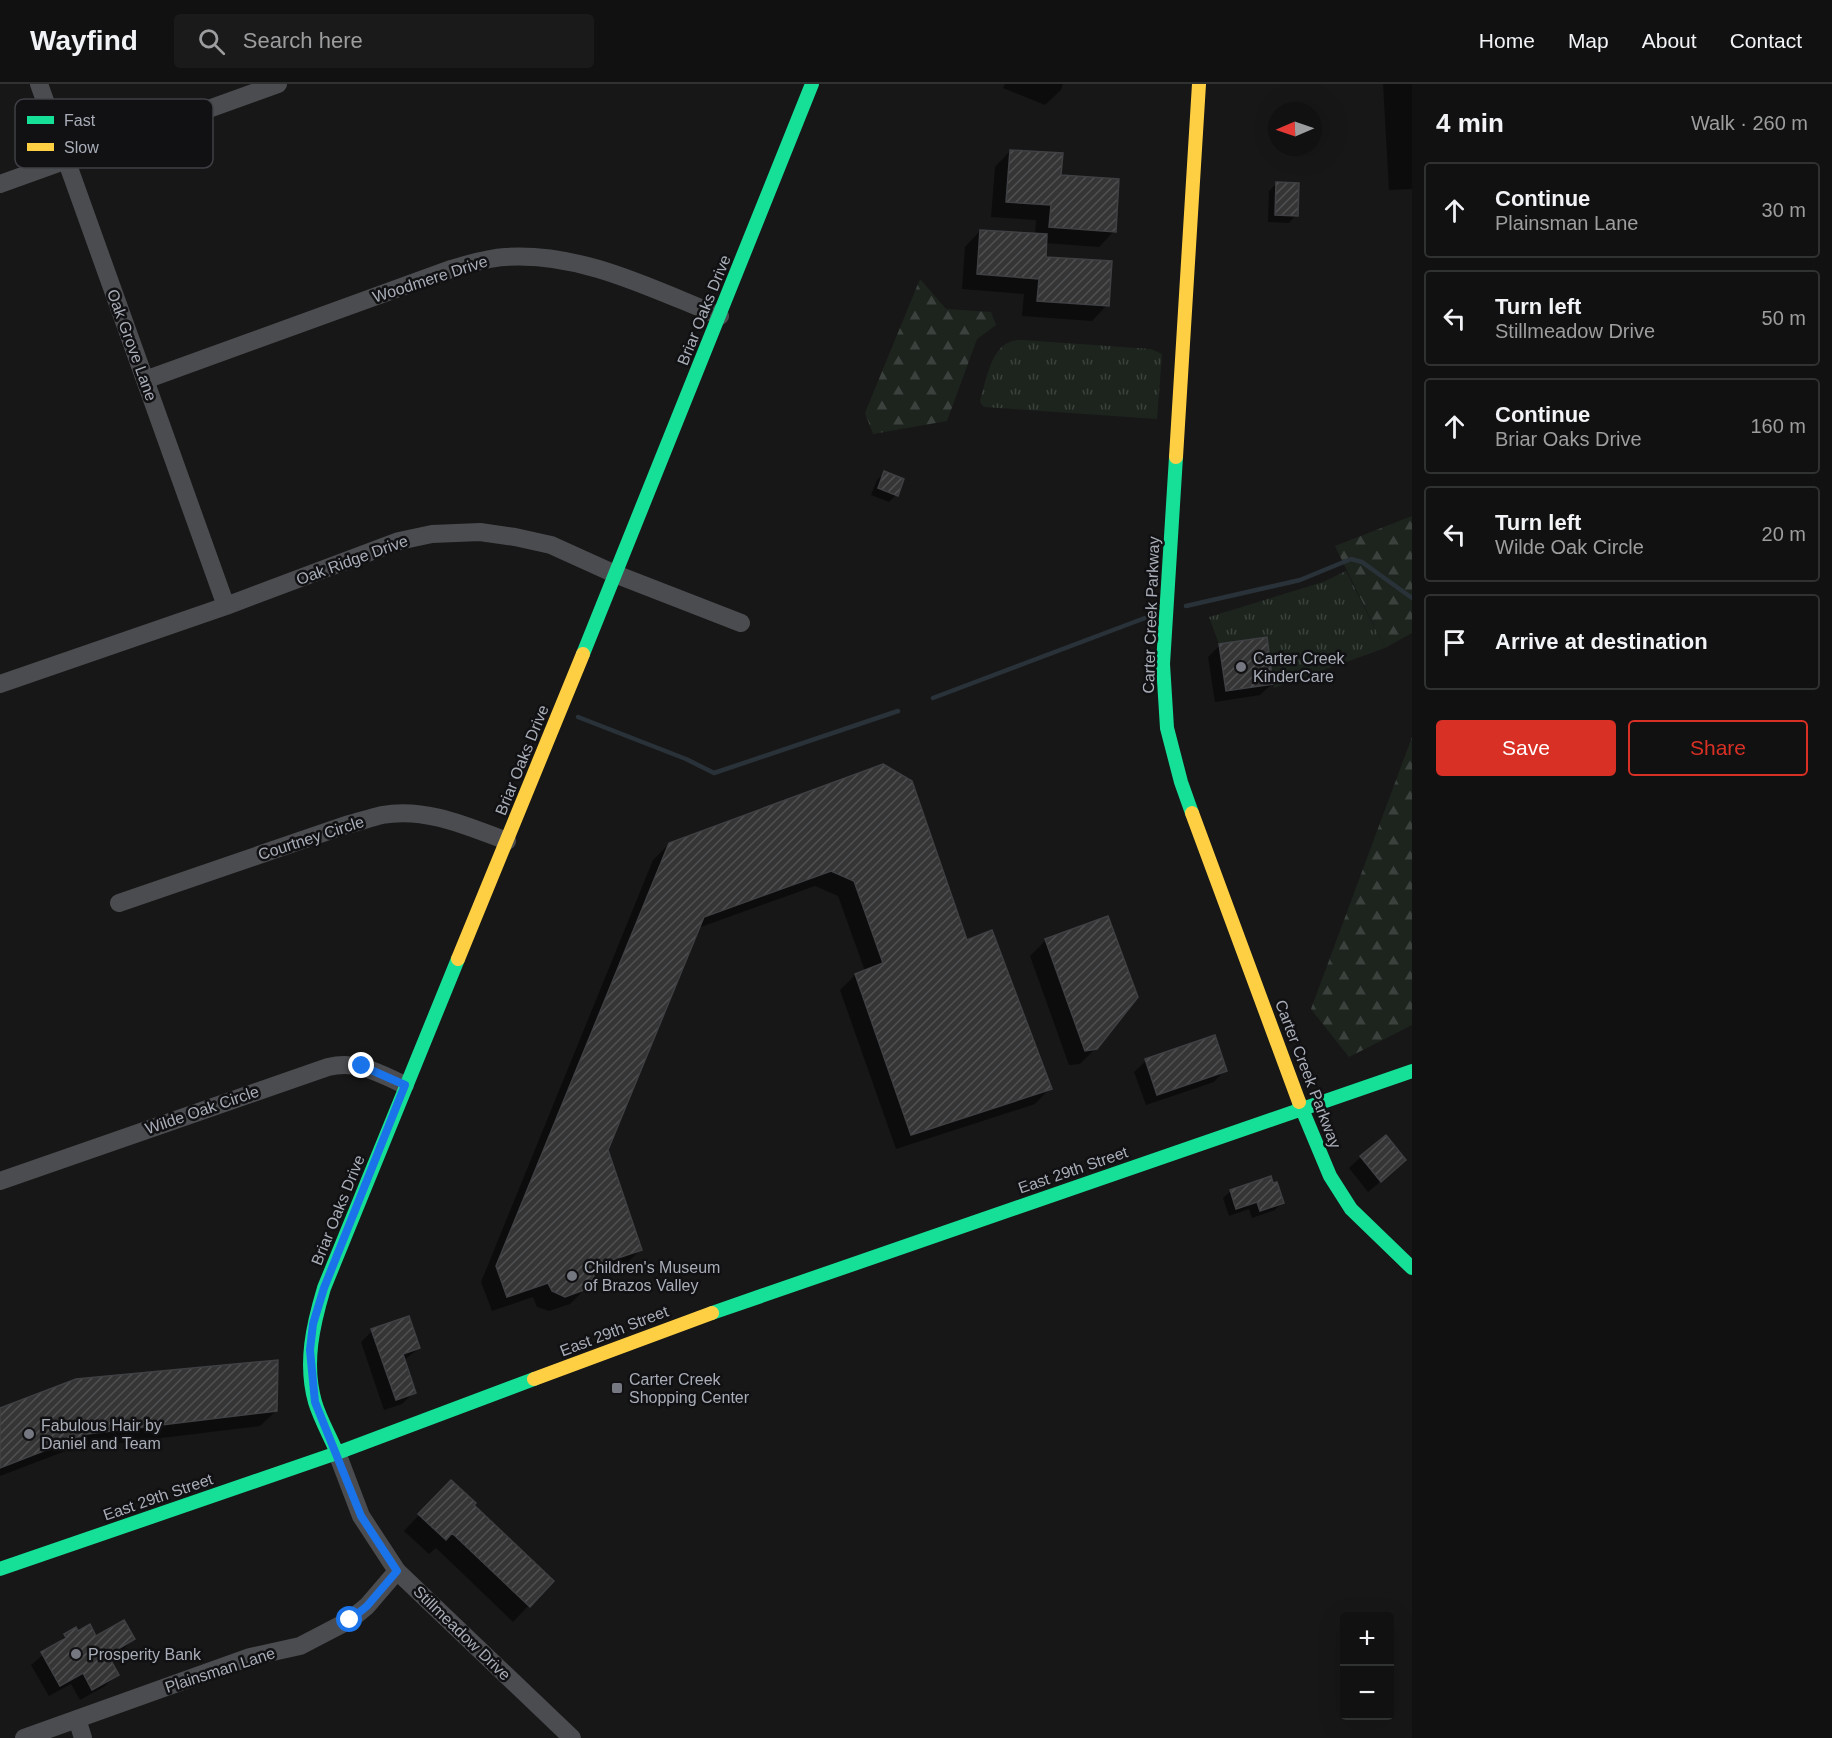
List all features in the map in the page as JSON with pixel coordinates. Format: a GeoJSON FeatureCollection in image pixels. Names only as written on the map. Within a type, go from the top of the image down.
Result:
{"type":"FeatureCollection","features":[{"type":"Feature","properties":{"kind":"street","name":"Oak Grove Lane"},"geometry":{"type":"LineString","coordinates":[[39,84],[44,99]]}},
{"type":"Feature","properties":{"kind":"street"},"geometry":{"type":"LineString","coordinates":[[213,107],[278,84]]}},
{"type":"Feature","properties":{"kind":"street","name":"Carter Creek Parkway"},"geometry":{"type":"LineString","coordinates":[[1199,84],[1163,664],[1167,728],[1181,782],[1302,1109],[1330,1176],[1351,1209],[1412,1268]]}},
{"type":"Feature","properties":{"kind":"street","name":"Briar Oaks Drive"},"geometry":{"type":"LineString","coordinates":[[337,1453],[315,1402],[310,1350],[313,1324],[324,1288],[720,316],[810,85]]}},
{"type":"Feature","properties":{"kind":"street"},"geometry":{"type":"LineString","coordinates":[[0,184],[44,168]]}},
{"type":"Feature","properties":{"kind":"street","name":"Oak Grove Lane"},"geometry":{"type":"LineString","coordinates":[[69,168],[226,606]]}},
{"type":"Feature","properties":{"kind":"street","name":"Woodmere Drive"},"geometry":{"type":"LineString","coordinates":[[145,380],[451,269],[503,257],[538,257],[574,261],[613,273],[720,316]]}},
{"type":"Feature","properties":{"kind":"street","name":"Oak Ridge Drive"},"geometry":{"type":"LineString","coordinates":[[0,684],[226,606],[399,540],[432,534],[480,532],[550,545],[615,574],[741,623]]}},
{"type":"Feature","properties":{"kind":"street","name":"Courtney Circle"},"geometry":{"type":"LineString","coordinates":[[119,903],[346,825],[383,815],[417,815],[447,819],[507,841]]}},
{"type":"Feature","properties":{"kind":"street","name":"Wilde Oak Circle"},"geometry":{"type":"LineString","coordinates":[[0,1182],[343,1063],[362,1066],[405,1085]]}},
{"type":"Feature","properties":{"kind":"street","name":"East 29th Street"},"geometry":{"type":"LineString","coordinates":[[0,1569],[337,1453],[685,1322],[1412,1071]]}},
{"type":"Feature","properties":{"kind":"street","name":"Stillmeadow Drive"},"geometry":{"type":"LineString","coordinates":[[337,1453],[361,1516],[397,1571],[572,1738]]}},
{"type":"Feature","properties":{"kind":"street","name":"Plainsman Lane"},"geometry":{"type":"LineString","coordinates":[[24,1738],[250,1657],[300,1646],[350,1620],[367,1606],[397,1571]]}},
{"type":"Feature","properties":{"kind":"street"},"geometry":{"type":"LineString","coordinates":[[77,1719],[83,1738]]}},
{"type":"Feature","properties":{"kind":"green space"},"geometry":{"type":"Polygon","coordinates":[[[920,279],[946,309],[991,312],[996,325],[977,339],[947,421],[873,434],[865,413],[920,279]]]}},
{"type":"Feature","properties":{"kind":"green space"},"geometry":{"type":"Polygon","coordinates":[[[1012,341],[1151,349],[1162,354],[1157,419],[984,407],[980,400],[997,352],[1012,341]]]}},
{"type":"Feature","properties":{"kind":"green space"},"geometry":{"type":"Polygon","coordinates":[[[1412,516],[1412,633],[1385,648],[1335,546],[1412,516]]]}},
{"type":"Feature","properties":{"kind":"green space"},"geometry":{"type":"Polygon","coordinates":[[[1346,571],[1385,648],[1274,688],[1267,637],[1219,644],[1209,617],[1323,582],[1346,571]]]}},
{"type":"Feature","properties":{"kind":"green space"},"geometry":{"type":"Polygon","coordinates":[[[1412,737],[1412,1025],[1349,1057],[1311,1009],[1412,737]]]}},
{"type":"Feature","properties":{"kind":"building"},"geometry":{"type":"Polygon","coordinates":[[[1010,150],[1063,153],[1061,175],[1119,179],[1116,232],[1049,227],[1051,205],[1006,202],[1010,150]]]}},
{"type":"Feature","properties":{"kind":"building"},"geometry":{"type":"Polygon","coordinates":[[[1276,182],[1299,183],[1298,216],[1275,215],[1276,182]]]}},
{"type":"Feature","properties":{"kind":"building"},"geometry":{"type":"Polygon","coordinates":[[[980,230],[1047,234],[1046,257],[1112,261],[1109,306],[1037,301],[1039,279],[977,274],[980,230]]]}},
{"type":"Feature","properties":{"kind":"building"},"geometry":{"type":"Polygon","coordinates":[[[884,471],[904,479],[898,496],[878,488],[884,471]]]}},
{"type":"Feature","properties":{"kind":"building","name":"Carter Creek KinderCare"},"geometry":{"type":"Polygon","coordinates":[[[1267,637],[1273,684],[1226,691],[1219,644],[1267,637]]]}},
{"type":"Feature","properties":{"kind":"building"},"geometry":{"type":"Polygon","coordinates":[[[883,764],[912,781],[967,940],[992,930],[1052,1089],[911,1135],[855,974],[883,963],[854,881],[831,871],[704,917],[608,1150],[642,1250],[591,1267],[594,1276],[587,1289],[565,1297],[552,1291],[548,1283],[507,1297],[496,1266],[669,843],[883,764]]]}},
{"type":"Feature","properties":{"kind":"building"},"geometry":{"type":"Polygon","coordinates":[[[1108,916],[1138,997],[1097,1049],[1085,1051],[1045,939],[1108,916]]]}},
{"type":"Feature","properties":{"kind":"building"},"geometry":{"type":"Polygon","coordinates":[[[1215,1035],[1227,1071],[1157,1095],[1145,1059],[1215,1035]]]}},
{"type":"Feature","properties":{"kind":"building"},"geometry":{"type":"Polygon","coordinates":[[[1386,1135],[1406,1160],[1381,1182],[1360,1156],[1386,1135]]]}},
{"type":"Feature","properties":{"kind":"building"},"geometry":{"type":"Polygon","coordinates":[[[1271,1176],[1273,1183],[1277,1182],[1284,1203],[1260,1211],[1257,1202],[1236,1209],[1230,1190],[1271,1176]]]}},
{"type":"Feature","properties":{"kind":"building"},"geometry":{"type":"Polygon","coordinates":[[[409,1316],[420,1348],[403,1354],[416,1393],[396,1400],[371,1329],[409,1316]]]}},
{"type":"Feature","properties":{"kind":"building"},"geometry":{"type":"Polygon","coordinates":[[[278,1360],[277,1411],[87,1434],[0,1468],[0,1408],[76,1379],[278,1360]]]}},
{"type":"Feature","properties":{"kind":"building"},"geometry":{"type":"Polygon","coordinates":[[[451,1480],[554,1581],[530,1607],[452,1533],[446,1540],[418,1514],[451,1480]]]}},
{"type":"Feature","properties":{"kind":"building","name":"Prosperity Bank"},"geometry":{"type":"Polygon","coordinates":[[[124,1620],[135,1639],[108,1655],[119,1675],[92,1690],[83,1673],[60,1686],[41,1652],[66,1638],[64,1634],[76,1627],[78,1631],[90,1624],[96,1636],[124,1620]]]}},
{"type":"Feature","properties":{"kind":"waterway"},"geometry":{"type":"LineString","coordinates":[[1186,606],[1300,580],[1351,559],[1362,562],[1412,598]]}},
{"type":"Feature","properties":{"kind":"waterway"},"geometry":{"type":"LineString","coordinates":[[933,698],[1145,618]]}},
{"type":"Feature","properties":{"kind":"waterway"},"geometry":{"type":"LineString","coordinates":[[578,717],[686,759],[714,773],[898,711]]}},
{"type":"Feature","properties":{"kind":"traffic: fast"},"geometry":{"type":"LineString","coordinates":[[583,654],[812,84]]}},
{"type":"Feature","properties":{"kind":"traffic: fast"},"geometry":{"type":"LineString","coordinates":[[1176,457],[1163,664],[1167,728],[1181,782],[1192,813]]}},
{"type":"Feature","properties":{"kind":"traffic: fast"},"geometry":{"type":"LineString","coordinates":[[337,1453],[317,1408],[312,1387],[310,1359],[316,1316],[324,1288],[458,959]]}},
{"type":"Feature","properties":{"kind":"traffic: fast"},"geometry":{"type":"LineString","coordinates":[[712,1313],[1412,1071]]}},
{"type":"Feature","properties":{"kind":"traffic: fast"},"geometry":{"type":"LineString","coordinates":[[1299,1102],[1330,1176],[1351,1209],[1412,1268]]}},
{"type":"Feature","properties":{"kind":"traffic: fast"},"geometry":{"type":"LineString","coordinates":[[0,1569],[337,1453],[534,1379]]}},
{"type":"Feature","properties":{"kind":"traffic: slow"},"geometry":{"type":"LineString","coordinates":[[1176,457],[1199,84]]}},
{"type":"Feature","properties":{"kind":"traffic: slow"},"geometry":{"type":"LineString","coordinates":[[458,959],[583,654]]}},
{"type":"Feature","properties":{"kind":"traffic: slow"},"geometry":{"type":"LineString","coordinates":[[1192,813],[1299,1102]]}},
{"type":"Feature","properties":{"kind":"traffic: slow"},"geometry":{"type":"LineString","coordinates":[[534,1379],[712,1313]]}},
{"type":"Feature","properties":{"kind":"place","name":"Carter Creek KinderCare"},"geometry":{"type":"Point","coordinates":[1241,667]}},
{"type":"Feature","properties":{"kind":"place","name":"Children's Museum of Brazos Valley"},"geometry":{"type":"Point","coordinates":[572,1276]}},
{"type":"Feature","properties":{"kind":"place","name":"Carter Creek Shopping Center"},"geometry":{"type":"Point","coordinates":[617,1388]}},
{"type":"Feature","properties":{"kind":"place","name":"Fabulous Hair by Daniel and Team"},"geometry":{"type":"Point","coordinates":[29,1434]}},
{"type":"Feature","properties":{"kind":"place","name":"Prosperity Bank"},"geometry":{"type":"Point","coordinates":[76,1654]}},
{"type":"Feature","properties":{"kind":"route"},"geometry":{"type":"LineString","coordinates":[[350,1620],[367,1606],[397,1571],[361,1516],[315,1402],[311,1377],[310,1350],[313,1324],[324,1288],[405,1085],[362,1066]]}}]}
